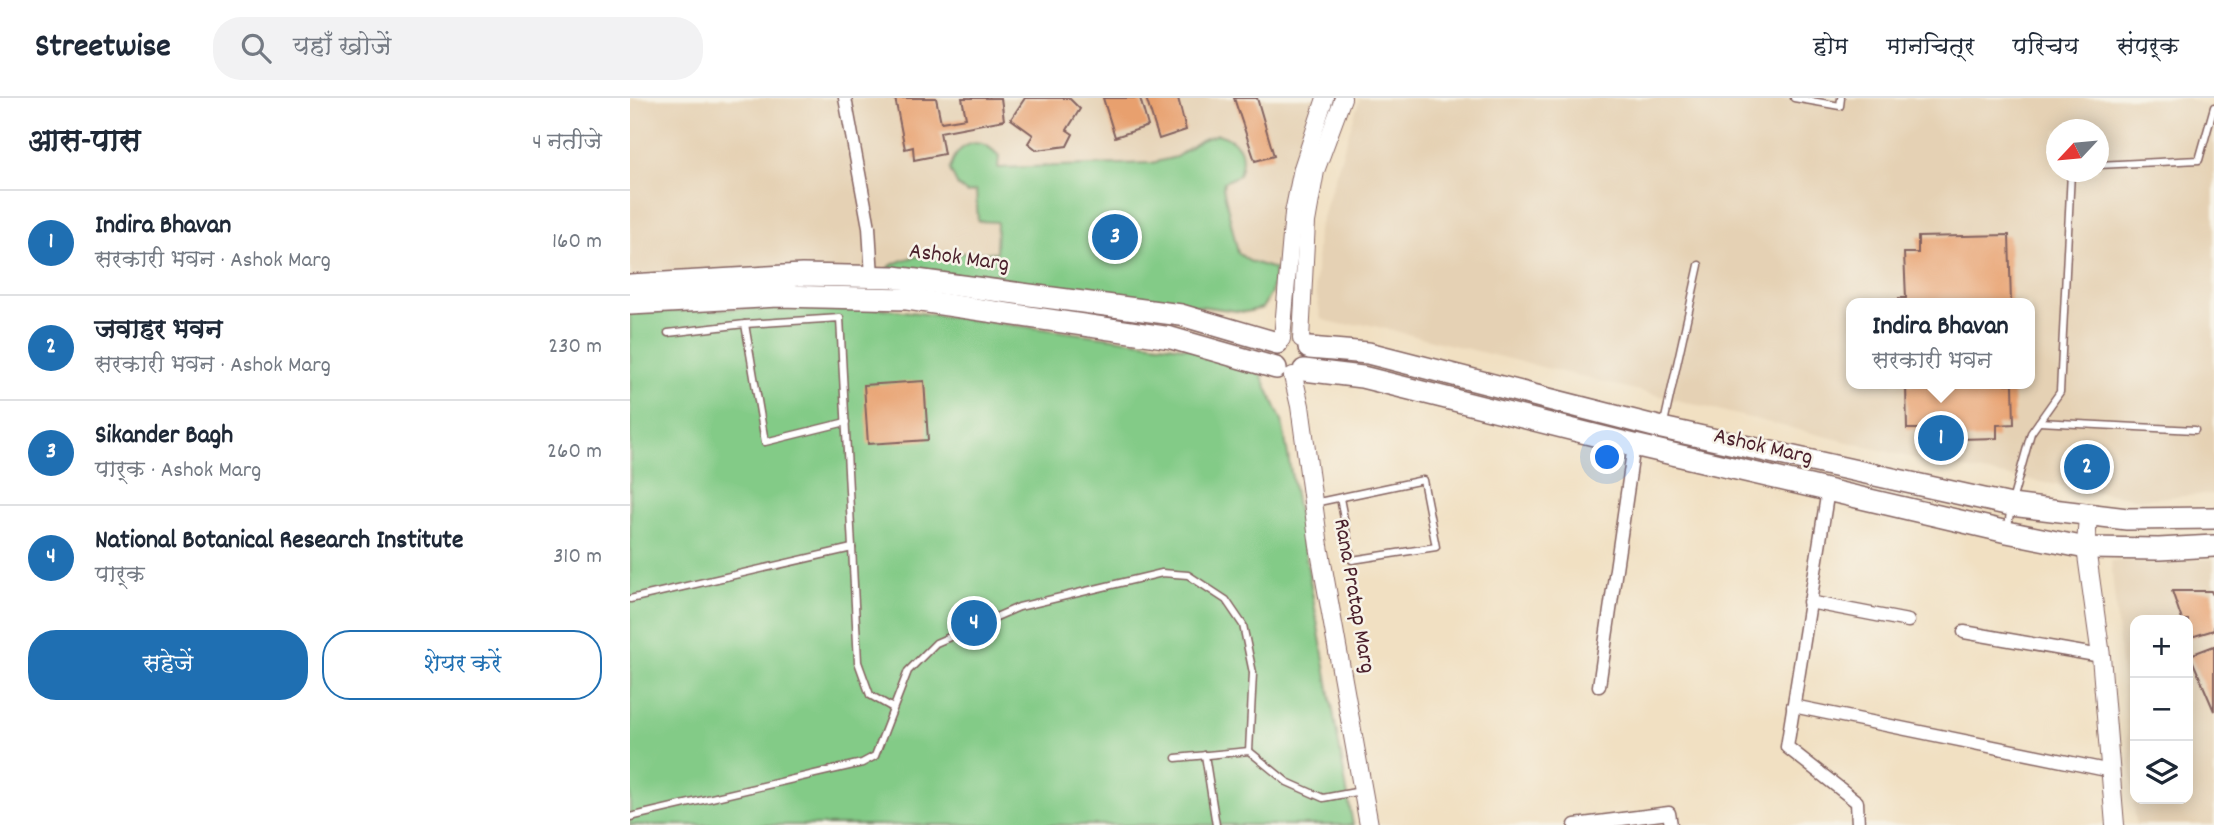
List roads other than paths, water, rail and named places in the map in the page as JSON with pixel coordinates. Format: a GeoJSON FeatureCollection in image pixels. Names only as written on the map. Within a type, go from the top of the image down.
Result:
{"type":"FeatureCollection","features":[{"type":"Feature","properties":{"kind":"main road","name":"Ashok Marg"},"geometry":{"type":"LineString","coordinates":[[630,285],[802,275],[894,277],[1181,315],[1292,342],[1368,353],[1662,428],[2011,505],[2127,519],[2214,518]]}},
{"type":"Feature","properties":{"kind":"main road","name":"Ashok Marg"},"geometry":{"type":"LineString","coordinates":[[630,304],[779,296],[839,307],[907,299],[1171,338],[1291,371],[1362,377],[1634,445],[2007,533],[2087,548],[2159,549],[2214,546]]}},
{"type":"Feature","properties":{"kind":"main road"},"geometry":{"type":"LineString","coordinates":[[1292,342],[1310,360],[1291,371],[1272,355],[1292,342]]}},
{"type":"Feature","properties":{"kind":"main road","name":"Rana Pratap Marg"},"geometry":{"type":"LineString","coordinates":[[1291,371],[1300,407],[1312,503],[1369,825]]}},
{"type":"Feature","properties":{"kind":"main road"},"geometry":{"type":"LineString","coordinates":[[2088,514],[2087,548],[2101,656],[2115,825]]}},
{"type":"Feature","properties":{"kind":"street"},"geometry":{"type":"LineString","coordinates":[[845,98],[869,227],[872,276]]}},
{"type":"Feature","properties":{"kind":"street"},"geometry":{"type":"LineString","coordinates":[[1292,342],[1293,213],[1302,168],[1325,98]]}},
{"type":"Feature","properties":{"kind":"street"},"geometry":{"type":"LineString","coordinates":[[1292,342],[1316,171],[1343,98]]}},
{"type":"Feature","properties":{"kind":"street"},"geometry":{"type":"LineString","coordinates":[[1599,686],[1634,445]]}},
{"type":"Feature","properties":{"kind":"street"},"geometry":{"type":"LineString","coordinates":[[1828,490],[1787,747],[1857,802],[1858,825]]}},
{"type":"Feature","properties":{"kind":"street"},"geometry":{"type":"LineString","coordinates":[[1809,602],[1908,621]]}},
{"type":"Feature","properties":{"kind":"street"},"geometry":{"type":"LineString","coordinates":[[1964,632],[2101,656]]}},
{"type":"Feature","properties":{"kind":"street"},"geometry":{"type":"LineString","coordinates":[[1793,706],[2111,771]]}},
{"type":"Feature","properties":{"kind":"street"},"geometry":{"type":"LineString","coordinates":[[1575,825],[1670,813],[1671,825]]}},
{"type":"Feature","properties":{"kind":"lane"},"geometry":{"type":"LineString","coordinates":[[1794,98],[1840,106],[1841,98]]}},
{"type":"Feature","properties":{"kind":"lane"},"geometry":{"type":"LineString","coordinates":[[2109,164],[2199,160],[2214,107]]}},
{"type":"Feature","properties":{"kind":"lane"},"geometry":{"type":"LineString","coordinates":[[2007,533],[2011,505],[2031,433],[2060,392],[2070,182]]}},
{"type":"Feature","properties":{"kind":"lane"},"geometry":{"type":"LineString","coordinates":[[1662,428],[1699,265]]}},
{"type":"Feature","properties":{"kind":"lane"},"geometry":{"type":"LineString","coordinates":[[668,332],[745,324],[839,307],[858,662],[870,695],[893,708]]}},
{"type":"Feature","properties":{"kind":"lane"},"geometry":{"type":"LineString","coordinates":[[745,324],[765,442],[845,422]]}},
{"type":"Feature","properties":{"kind":"lane"},"geometry":{"type":"LineString","coordinates":[[2039,422],[2194,430]]}},
{"type":"Feature","properties":{"kind":"lane"},"geometry":{"type":"LineString","coordinates":[[1312,503],[1423,480],[1436,547],[1352,560],[1340,498]]}},
{"type":"Feature","properties":{"kind":"lane"},"geometry":{"type":"LineString","coordinates":[[630,599],[852,548]]}},
{"type":"Feature","properties":{"kind":"lane"},"geometry":{"type":"LineString","coordinates":[[630,817],[862,763],[875,756],[908,671],[936,643],[1019,607],[1162,573],[1188,575],[1226,600],[1243,625],[1252,673],[1249,751]]}},
{"type":"Feature","properties":{"kind":"lane"},"geometry":{"type":"LineString","coordinates":[[1176,758],[1249,751],[1287,782],[1323,798],[1363,790]]}},
{"type":"Feature","properties":{"kind":"lane"},"geometry":{"type":"LineString","coordinates":[[1205,755],[1216,825]]}},
{"type":"Feature","properties":{"kind":"place","name":"Sikander Bagh"},"geometry":{"type":"Point","coordinates":[1115,237]}},
{"type":"Feature","properties":{"kind":"place","name":"Indira Bhavan"},"geometry":{"type":"Point","coordinates":[1941,438]}},
{"type":"Feature","properties":{"kind":"place","name":"जवाहर भवन"},"geometry":{"type":"Point","coordinates":[2087,467]}},
{"type":"Feature","properties":{"kind":"place","name":"National Botanical Research Institute"},"geometry":{"type":"Point","coordinates":[974,623]}}]}
